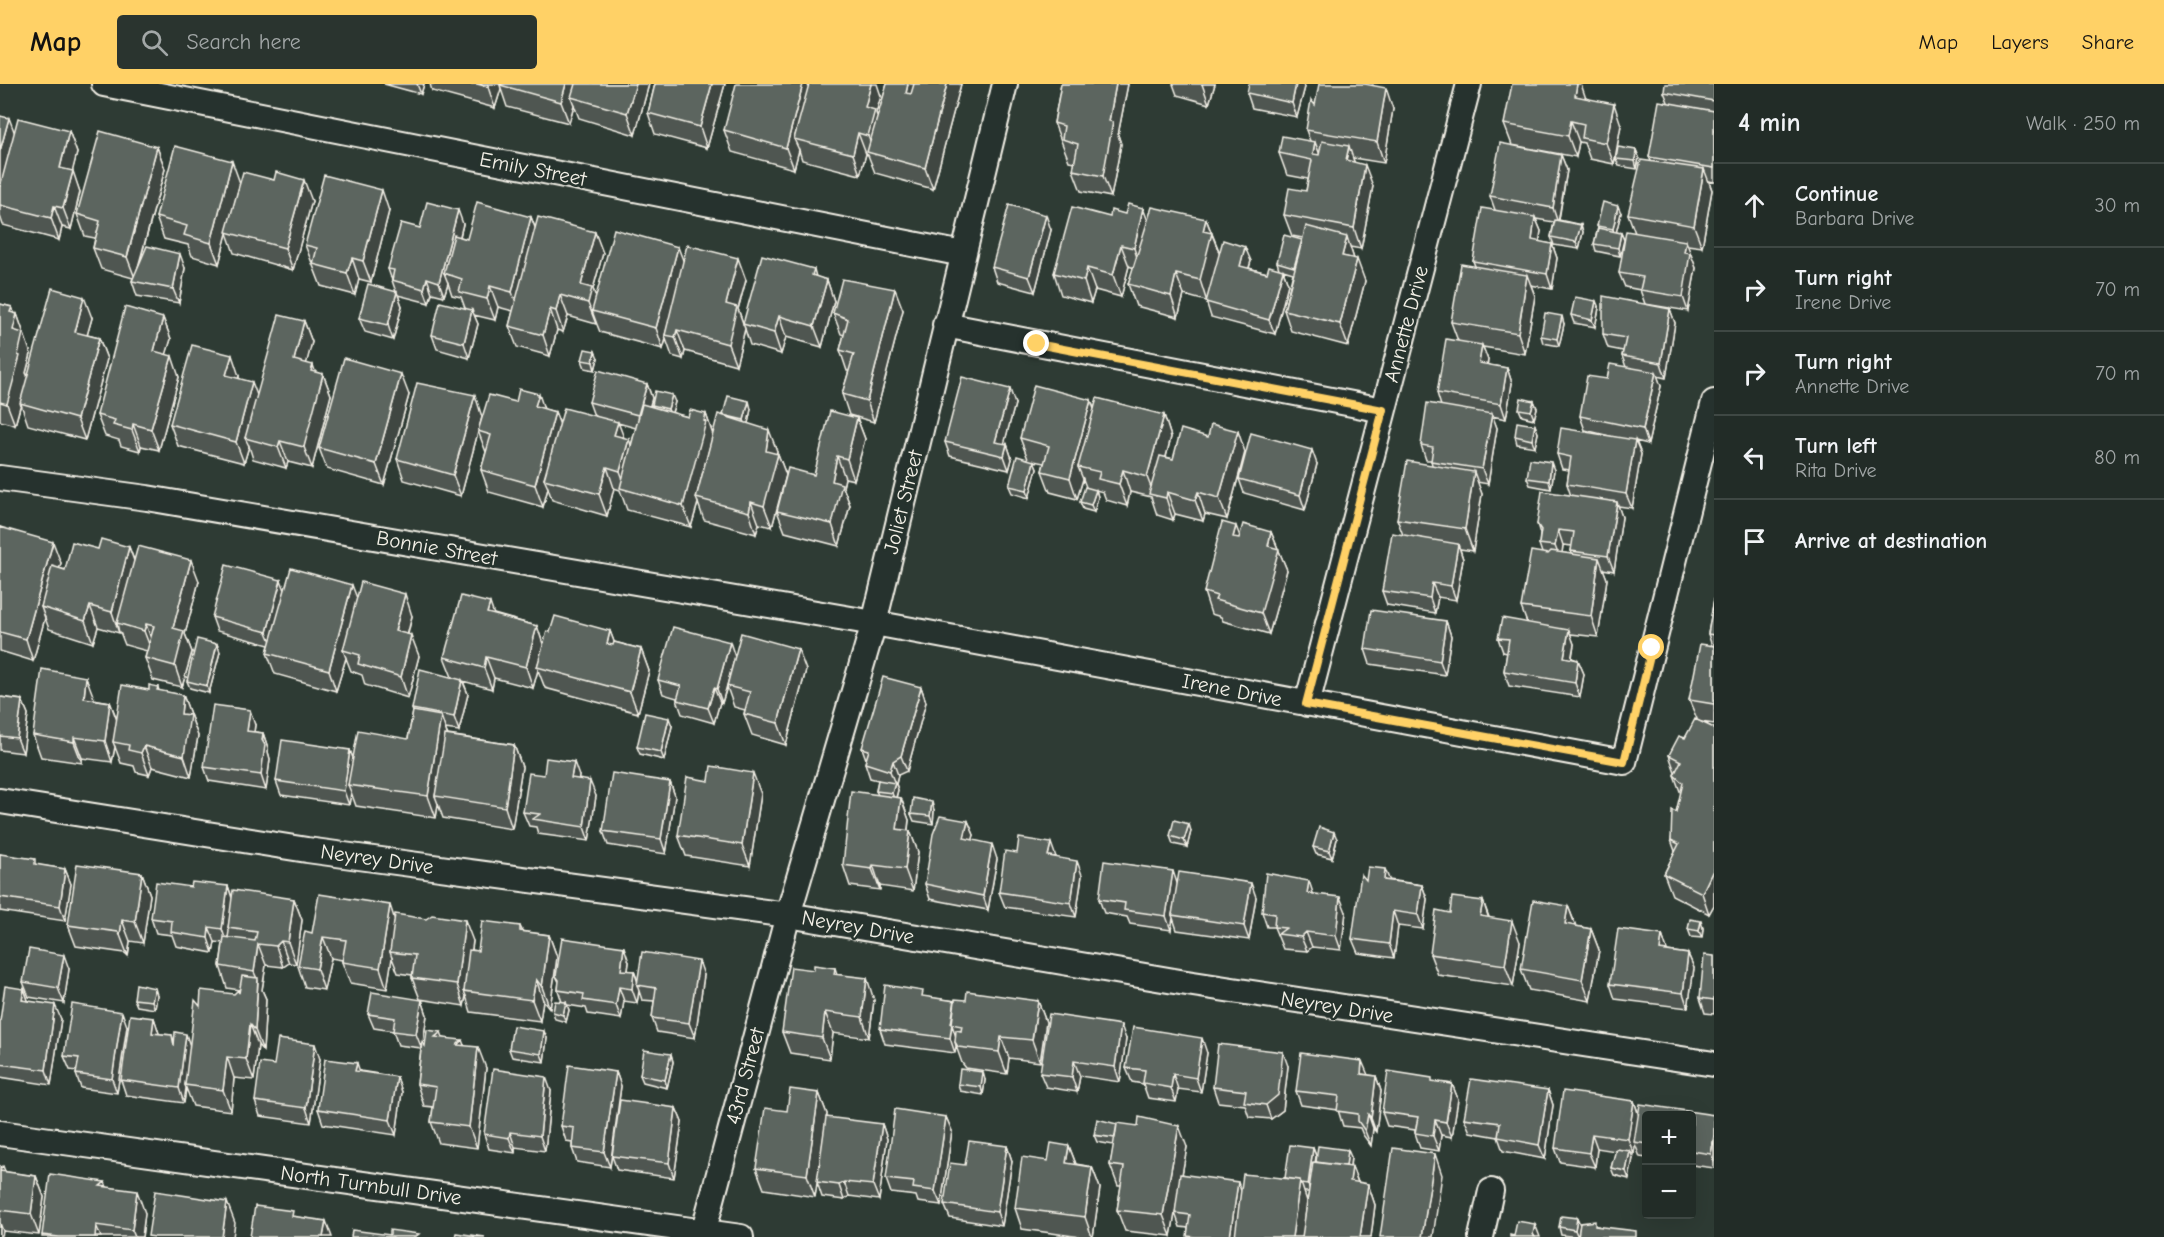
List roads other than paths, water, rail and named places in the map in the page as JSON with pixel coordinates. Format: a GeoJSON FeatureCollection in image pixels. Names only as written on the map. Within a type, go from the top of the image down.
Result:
{"type":"FeatureCollection","features":[{"type":"Feature","properties":{"kind":"street","name":"Emily Street"},"geometry":{"type":"LineString","coordinates":[[104,84],[963,254]]}},
{"type":"Feature","properties":{"kind":"street","name":"Joliet Street"},"geometry":{"type":"LineString","coordinates":[[788,915],[874,623],[1005,84]]}},
{"type":"Feature","properties":{"kind":"street","name":"Annette Drive"},"geometry":{"type":"LineString","coordinates":[[1306,704],[1469,84]]}},
{"type":"Feature","properties":{"kind":"street"},"geometry":{"type":"LineString","coordinates":[[945,325],[1383,410]]}},
{"type":"Feature","properties":{"kind":"street","name":"Irene Drive"},"geometry":{"type":"LineString","coordinates":[[874,623],[1624,762],[1714,402]]}},
{"type":"Feature","properties":{"kind":"street","name":"Bonnie Street"},"geometry":{"type":"LineString","coordinates":[[0,478],[147,498],[874,623]]}},
{"type":"Feature","properties":{"kind":"street","name":"Neyrey Drive"},"geometry":{"type":"LineString","coordinates":[[0,801],[308,850],[788,915],[1180,982],[1714,1064]]}},
{"type":"Feature","properties":{"kind":"street","name":"43rd Street"},"geometry":{"type":"LineString","coordinates":[[702,1234],[788,915]]}},
{"type":"Feature","properties":{"kind":"street","name":"North Turnbull Drive"},"geometry":{"type":"LineString","coordinates":[[0,1133],[702,1234],[741,1237]]}},
{"type":"Feature","properties":{"kind":"street"},"geometry":{"type":"LineString","coordinates":[[1481,1237],[1491,1191]]}}]}
